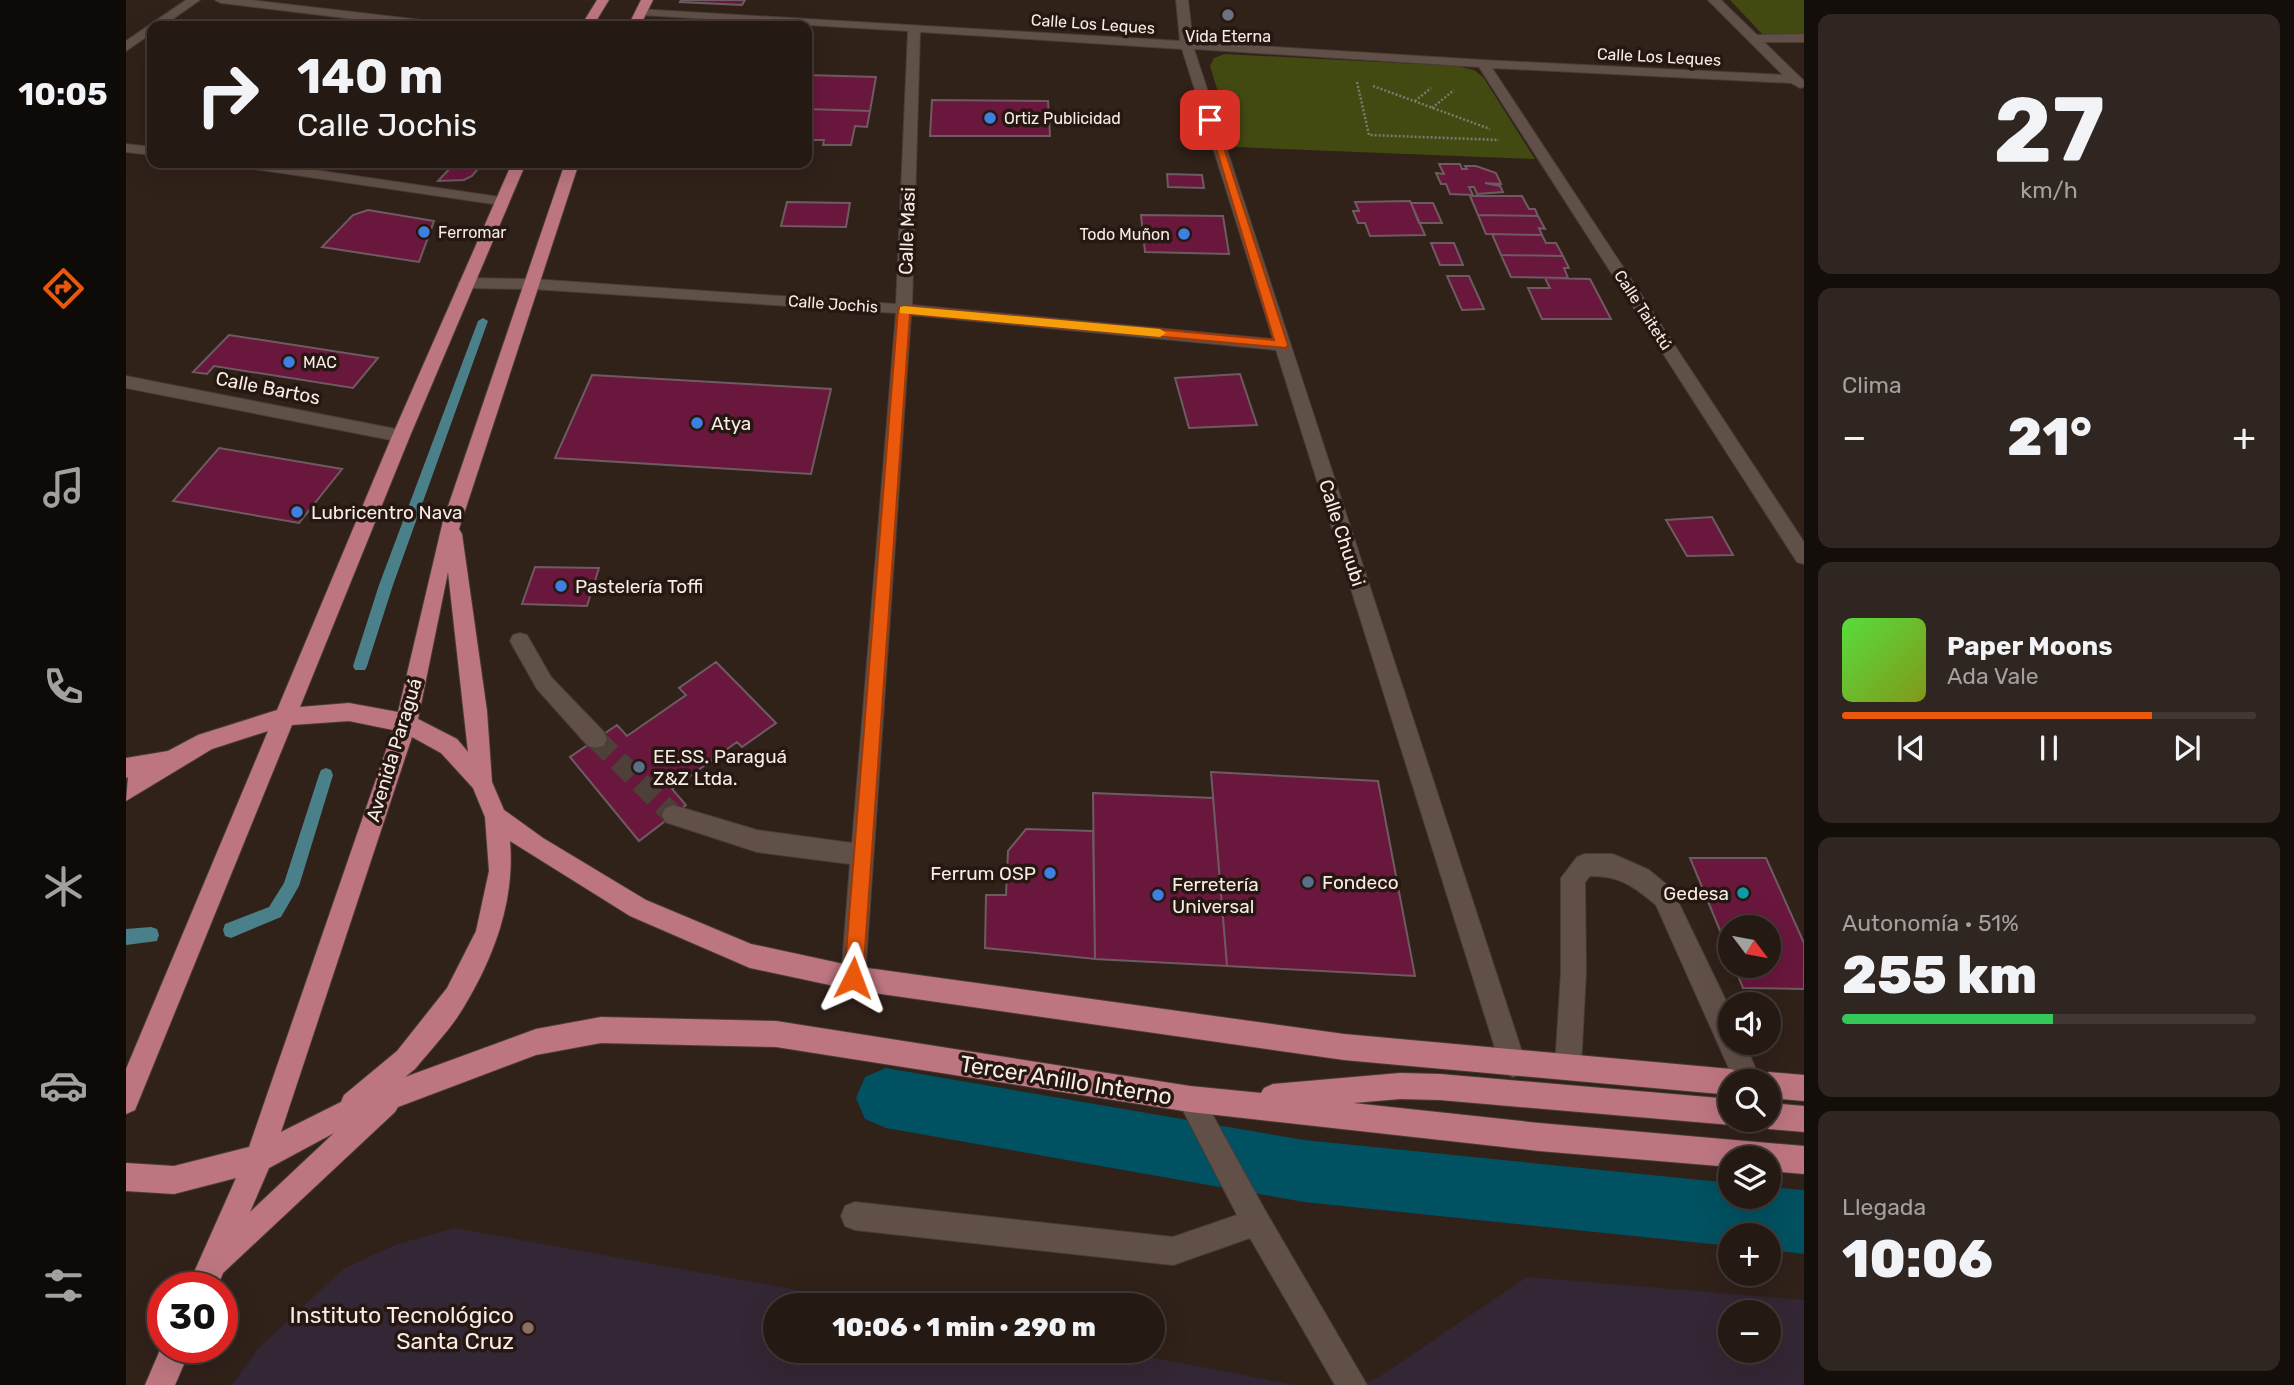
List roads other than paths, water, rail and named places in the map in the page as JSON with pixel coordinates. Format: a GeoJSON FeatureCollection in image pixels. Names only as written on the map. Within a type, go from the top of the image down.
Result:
{"type":"FeatureCollection","features":[{"type":"Feature","properties":{"kind":"main road"},"geometry":{"type":"LineString","coordinates":[[590,21],[603,0]]}},
{"type":"Feature","properties":{"kind":"main road"},"geometry":{"type":"LineString","coordinates":[[126,1101],[401,436],[516,168]]}},
{"type":"Feature","properties":{"kind":"main road","name":"Avenida Paraguá"},"geometry":{"type":"LineString","coordinates":[[209,1272],[258,1158],[406,723],[435,586],[452,521],[570,168]]}},
{"type":"Feature","properties":{"kind":"main road"},"geometry":{"type":"LineString","coordinates":[[452,521],[476,711],[481,782]]}},
{"type":"Feature","properties":{"kind":"main road","name":"Tercer Anillo Interno"},"geometry":{"type":"LineString","coordinates":[[126,791],[175,758],[206,742],[284,717],[349,712],[406,723],[449,746],[481,782],[496,817],[501,871],[488,933],[456,997],[406,1060],[341,1115]]}},
{"type":"Feature","properties":{"kind":"main road","name":"Tercer Anillo Interno"},"geometry":{"type":"LineString","coordinates":[[126,768],[175,758]]}},
{"type":"Feature","properties":{"kind":"main road"},"geometry":{"type":"LineString","coordinates":[[496,817],[535,846],[638,908],[750,956],[853,978],[1330,1045],[1513,1064],[1718,1081]]}},
{"type":"Feature","properties":{"kind":"main road","name":"Tercer Anillo Interno"},"geometry":{"type":"LineString","coordinates":[[126,1177],[174,1180],[258,1158],[341,1115],[395,1094],[536,1042],[601,1030],[776,1034],[1190,1099],[1539,1137],[1804,1160]]}},
{"type":"Feature","properties":{"kind":"main road"},"geometry":{"type":"LineString","coordinates":[[1225,1101],[1399,1086],[1440,1087],[1718,1111]]}},
{"type":"Feature","properties":{"kind":"main road"},"geometry":{"type":"LineString","coordinates":[[1781,1086],[1804,1088]]}},
{"type":"Feature","properties":{"kind":"main road"},"geometry":{"type":"LineString","coordinates":[[212,1272],[395,1094]]}},
{"type":"Feature","properties":{"kind":"main road"},"geometry":{"type":"LineString","coordinates":[[1781,1117],[1804,1119]]}},
{"type":"Feature","properties":{"kind":"main road"},"geometry":{"type":"LineString","coordinates":[[160,1385],[170,1363]]}},
{"type":"Feature","properties":{"kind":"street"},"geometry":{"type":"LineString","coordinates":[[163,21],[194,0]]}},
{"type":"Feature","properties":{"kind":"street"},"geometry":{"type":"LineString","coordinates":[[220,0],[397,21]]}},
{"type":"Feature","properties":{"kind":"street","name":"Calle Chuubi"},"geometry":{"type":"LineString","coordinates":[[1182,0],[1186,46],[1513,1064]]}},
{"type":"Feature","properties":{"kind":"street"},"geometry":{"type":"LineString","coordinates":[[1714,0],[1800,84]]}},
{"type":"Feature","properties":{"kind":"street","name":"Calle Los Leques"},"geometry":{"type":"LineString","coordinates":[[644,6],[914,29],[1800,84]]}},
{"type":"Feature","properties":{"kind":"street","name":"Calle Masi"},"geometry":{"type":"LineString","coordinates":[[853,978],[904,309],[914,29]]}},
{"type":"Feature","properties":{"kind":"street"},"geometry":{"type":"LineString","coordinates":[[126,47],[147,32]]}},
{"type":"Feature","properties":{"kind":"street"},"geometry":{"type":"LineString","coordinates":[[1754,39],[1804,38]]}},
{"type":"Feature","properties":{"kind":"street","name":"Calle Taitetú"},"geometry":{"type":"LineString","coordinates":[[1483,64],[1804,557]]}},
{"type":"Feature","properties":{"kind":"street"},"geometry":{"type":"LineString","coordinates":[[126,148],[147,150]]}},
{"type":"Feature","properties":{"kind":"street"},"geometry":{"type":"LineString","coordinates":[[274,168],[500,201]]}},
{"type":"Feature","properties":{"kind":"street","name":"Calle Jochis"},"geometry":{"type":"LineString","coordinates":[[466,283],[532,284],[904,309],[1282,345]]}},
{"type":"Feature","properties":{"kind":"street","name":"Calle Bartos"},"geometry":{"type":"LineString","coordinates":[[126,382],[401,436]]}},
{"type":"Feature","properties":{"kind":"street"},"geometry":{"type":"LineString","coordinates":[[520,641],[544,682],[596,739]]}},
{"type":"Feature","properties":{"kind":"street"},"geometry":{"type":"LineString","coordinates":[[673,815],[757,841],[862,855]]}},
{"type":"Feature","properties":{"kind":"street"},"geometry":{"type":"LineString","coordinates":[[1568,1067],[1574,990],[1573,878],[1585,865],[1612,865],[1641,878],[1664,897],[1718,1013]]}},
{"type":"Feature","properties":{"kind":"street"},"geometry":{"type":"LineString","coordinates":[[1190,1099],[1256,1222],[1352,1385]]}},
{"type":"Feature","properties":{"kind":"street"},"geometry":{"type":"LineString","coordinates":[[855,1216],[1172,1251],[1256,1222]]}},
{"type":"Feature","properties":{"kind":"waterway"},"geometry":{"type":"LineString","coordinates":[[360,666],[386,585],[483,321]]}},
{"type":"Feature","properties":{"kind":"waterway"},"geometry":{"type":"LineString","coordinates":[[231,930],[275,912],[291,886],[326,775]]}},
{"type":"Feature","properties":{"kind":"waterway"},"geometry":{"type":"LineString","coordinates":[[126,937],[151,935]]}},
{"type":"Feature","properties":{"kind":"waterway"},"geometry":{"type":"LineString","coordinates":[[886,1098],[1304,1171],[1804,1222]]}},
{"type":"Feature","properties":{"kind":"tunnel"},"geometry":{"type":"LineString","coordinates":[[596,739],[673,815]]}},
{"type":"Feature","properties":{"kind":"place","name":"Vida Eterna"},"geometry":{"type":"Point","coordinates":[1228,15]}},
{"type":"Feature","properties":{"kind":"place","name":"Ortiz Publicidad"},"geometry":{"type":"Point","coordinates":[990,118]}},
{"type":"Feature","properties":{"kind":"place","name":"Ferromar"},"geometry":{"type":"Point","coordinates":[424,232]}},
{"type":"Feature","properties":{"kind":"place","name":"Todo Muñon"},"geometry":{"type":"Point","coordinates":[1184,234]}},
{"type":"Feature","properties":{"kind":"place","name":"MAC"},"geometry":{"type":"Point","coordinates":[289,362]}},
{"type":"Feature","properties":{"kind":"place","name":"Atya"},"geometry":{"type":"Point","coordinates":[697,423]}},
{"type":"Feature","properties":{"kind":"place","name":"Lubricentro Nava"},"geometry":{"type":"Point","coordinates":[297,512]}},
{"type":"Feature","properties":{"kind":"place","name":"Pastelería Toffi"},"geometry":{"type":"Point","coordinates":[561,586]}},
{"type":"Feature","properties":{"kind":"place","name":"EE.SS. Paraguá Z&Z Ltda."},"geometry":{"type":"Point","coordinates":[639,767]}},
{"type":"Feature","properties":{"kind":"place","name":"Ferrum OSP"},"geometry":{"type":"Point","coordinates":[1050,873]}},
{"type":"Feature","properties":{"kind":"place","name":"Fondeco"},"geometry":{"type":"Point","coordinates":[1308,882]}},
{"type":"Feature","properties":{"kind":"place","name":"Gedesa"},"geometry":{"type":"Point","coordinates":[1743,893]}},
{"type":"Feature","properties":{"kind":"place","name":"Ferretería Universal"},"geometry":{"type":"Point","coordinates":[1158,895]}},
{"type":"Feature","properties":{"kind":"place","name":"Instituto Tecnológico Santa Cruz"},"geometry":{"type":"Point","coordinates":[528,1328]}}]}
